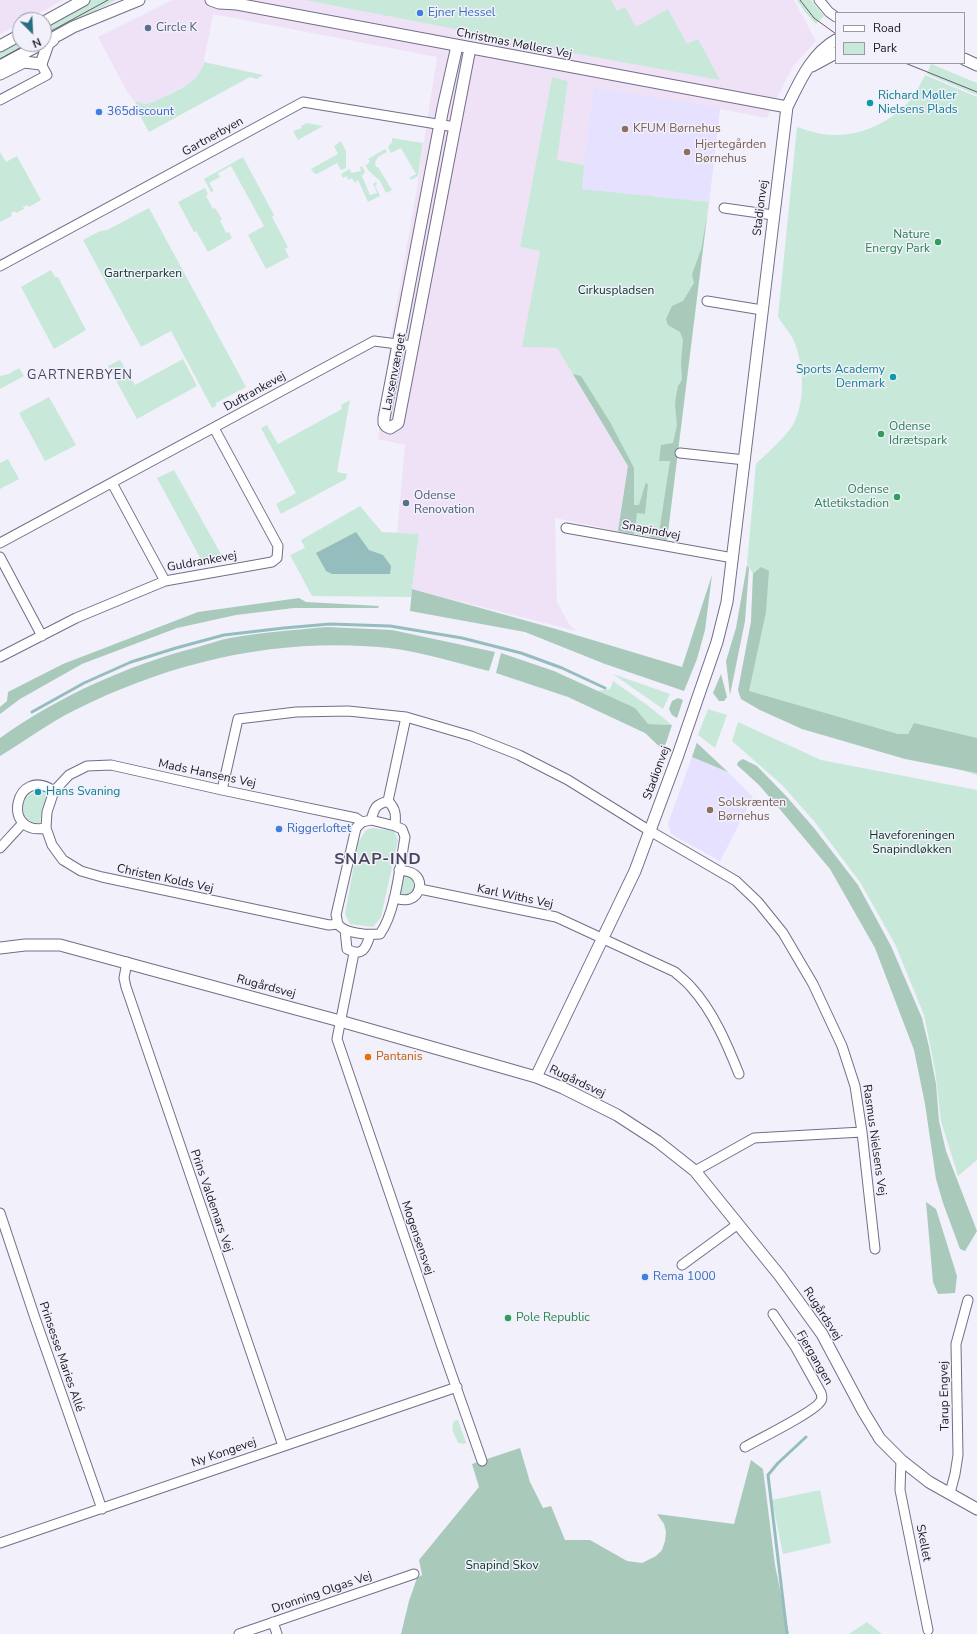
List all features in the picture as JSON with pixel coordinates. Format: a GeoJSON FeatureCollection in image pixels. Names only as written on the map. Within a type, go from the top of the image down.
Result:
{"type":"FeatureCollection","features":[{"type":"Feature","properties":{"kind":"street"},"geometry":{"type":"LineString","coordinates":[[52,18],[84,0]]}},
{"type":"Feature","properties":{"kind":"street"},"geometry":{"type":"LineString","coordinates":[[52,38],[122,0]]}},
{"type":"Feature","properties":{"kind":"street"},"geometry":{"type":"LineString","coordinates":[[73,27],[139,0]]}},
{"type":"Feature","properties":{"kind":"street","name":"Christmas Møllers Vej"},"geometry":{"type":"LineString","coordinates":[[211,0],[219,3],[233,2],[457,46],[787,107]]}},
{"type":"Feature","properties":{"kind":"street"},"geometry":{"type":"LineString","coordinates":[[819,0],[829,12],[835,16]]}},
{"type":"Feature","properties":{"kind":"street"},"geometry":{"type":"LineString","coordinates":[[0,100],[47,75],[41,64],[48,44],[58,35]]}},
{"type":"Feature","properties":{"kind":"street"},"geometry":{"type":"LineString","coordinates":[[0,46],[12,39]]}},
{"type":"Feature","properties":{"kind":"street","name":"Stadionvej"},"geometry":{"type":"LineString","coordinates":[[536,1077],[635,871],[678,755],[717,642],[727,602],[733,558],[787,107],[802,78],[819,53],[835,41]]}},
{"type":"Feature","properties":{"kind":"street","name":"Lavsenvænget"},"geometry":{"type":"LineString","coordinates":[[457,46],[440,125],[384,418],[384,423],[390,428],[398,423],[470,48]]}},
{"type":"Feature","properties":{"kind":"street"},"geometry":{"type":"LineString","coordinates":[[0,66],[26,52]]}},
{"type":"Feature","properties":{"kind":"street","name":"Stadionvej"},"geometry":{"type":"LineString","coordinates":[[810,68],[835,53]]}},
{"type":"Feature","properties":{"kind":"street"},"geometry":{"type":"LineString","coordinates":[[965,59],[977,65]]}},
{"type":"Feature","properties":{"kind":"street"},"geometry":{"type":"LineString","coordinates":[[0,74],[24,62],[41,64]]}},
{"type":"Feature","properties":{"kind":"street","name":"Gartnerbyen"},"geometry":{"type":"LineString","coordinates":[[0,266],[303,102],[455,127]]}},
{"type":"Feature","properties":{"kind":"street"},"geometry":{"type":"LineString","coordinates":[[724,208],[773,215]]}},
{"type":"Feature","properties":{"kind":"street"},"geometry":{"type":"LineString","coordinates":[[419,234],[434,237]]}},
{"type":"Feature","properties":{"kind":"street"},"geometry":{"type":"LineString","coordinates":[[707,302],[762,310]]}},
{"type":"Feature","properties":{"kind":"street","name":"Duftrankevej"},"geometry":{"type":"LineString","coordinates":[[0,543],[374,341],[413,346]]}},
{"type":"Feature","properties":{"kind":"street","name":"Guldrankevej"},"geometry":{"type":"LineString","coordinates":[[1,654],[42,636],[76,618],[165,581],[272,562],[277,558],[278,546],[214,428]]}},
{"type":"Feature","properties":{"kind":"street"},"geometry":{"type":"LineString","coordinates":[[680,453],[745,460]]}},
{"type":"Feature","properties":{"kind":"street"},"geometry":{"type":"LineString","coordinates":[[112,483],[165,581]]}},
{"type":"Feature","properties":{"kind":"street","name":"Snapindvej"},"geometry":{"type":"LineString","coordinates":[[566,528],[733,558]]}},
{"type":"Feature","properties":{"kind":"street"},"geometry":{"type":"LineString","coordinates":[[0,557],[42,636]]}},
{"type":"Feature","properties":{"kind":"street","name":"Rasmus Nielsens Vej"},"geometry":{"type":"LineString","coordinates":[[222,790],[238,719],[296,712],[348,711],[406,717],[471,736],[519,755],[568,780],[650,831],[736,881],[758,902],[783,932],[812,984],[842,1046],[855,1086],[876,1249]]}},
{"type":"Feature","properties":{"kind":"street"},"geometry":{"type":"LineString","coordinates":[[388,801],[406,717]]}},
{"type":"Feature","properties":{"kind":"street","name":"Mads Hansens Vej"},"geometry":{"type":"LineString","coordinates":[[54,791],[69,775],[87,766],[111,765],[366,821],[395,826]]}},
{"type":"Feature","properties":{"kind":"street"},"geometry":{"type":"LineString","coordinates":[[46,828],[38,830],[30,828],[22,823],[18,816],[16,807],[22,792],[30,787],[38,785],[47,786],[54,791]]}},
{"type":"Feature","properties":{"kind":"street","name":"Christen Kolds Vej"},"geometry":{"type":"LineString","coordinates":[[54,791],[47,812],[46,828],[52,845],[63,860],[81,871],[102,877],[329,926],[342,927],[370,935]]}},
{"type":"Feature","properties":{"kind":"street"},"geometry":{"type":"LineString","coordinates":[[388,801],[394,807],[396,813],[395,826],[402,829],[405,837],[394,898],[387,925],[380,934],[370,935],[367,947],[361,952],[354,953],[347,949],[342,927],[336,915],[345,873],[356,828],[366,821],[374,808],[379,804],[388,801]]}},
{"type":"Feature","properties":{"kind":"street"},"geometry":{"type":"LineString","coordinates":[[0,848],[22,823]]}},
{"type":"Feature","properties":{"kind":"street"},"geometry":{"type":"LineString","coordinates":[[394,898],[403,900],[411,899],[417,895],[420,889],[419,880],[415,875],[410,872],[400,870]]}},
{"type":"Feature","properties":{"kind":"street","name":"Karl Withs Vej"},"geometry":{"type":"LineString","coordinates":[[420,889],[556,917],[675,972],[691,986],[708,1010],[729,1048],[739,1074]]}},
{"type":"Feature","properties":{"kind":"street","name":"Rugårdsvej"},"geometry":{"type":"LineString","coordinates":[[0,948],[25,945],[60,945],[127,962],[536,1077],[563,1088],[617,1115],[657,1141],[695,1172],[738,1224],[780,1276],[822,1334],[862,1411],[880,1439],[901,1460],[929,1482],[977,1509]]}},
{"type":"Feature","properties":{"kind":"street","name":"Mogensensvej"},"geometry":{"type":"LineString","coordinates":[[354,953],[340,1021],[338,1039],[482,1461]]}},
{"type":"Feature","properties":{"kind":"street","name":"Prins Valdemars Vej"},"geometry":{"type":"LineString","coordinates":[[127,962],[124,978],[126,987],[283,1446]]}},
{"type":"Feature","properties":{"kind":"street"},"geometry":{"type":"LineString","coordinates":[[695,1172],[754,1138],[862,1132]]}},
{"type":"Feature","properties":{"kind":"street","name":"Prinsesse Maries Allé"},"geometry":{"type":"LineString","coordinates":[[0,1213],[102,1509]]}},
{"type":"Feature","properties":{"kind":"street"},"geometry":{"type":"LineString","coordinates":[[682,1265],[738,1224]]}},
{"type":"Feature","properties":{"kind":"street","name":"Tarup Engvej"},"geometry":{"type":"LineString","coordinates":[[950,1493],[958,1455],[956,1344],[968,1300]]}},
{"type":"Feature","properties":{"kind":"street","name":"Fjergangen"},"geometry":{"type":"LineString","coordinates":[[745,1447],[806,1412],[820,1402],[822,1398],[821,1393],[803,1361],[774,1314]]}},
{"type":"Feature","properties":{"kind":"street","name":"Ny Kongevej"},"geometry":{"type":"LineString","coordinates":[[0,1543],[457,1387]]}},
{"type":"Feature","properties":{"kind":"street","name":"Skellet"},"geometry":{"type":"LineString","coordinates":[[901,1460],[900,1490],[928,1630]]}},
{"type":"Feature","properties":{"kind":"street","name":"Dronning Olgas Vej"},"geometry":{"type":"LineString","coordinates":[[238,1634],[414,1574]]}},
{"type":"Feature","properties":{"kind":"street"},"geometry":{"type":"LineString","coordinates":[[273,1622],[277,1634]]}},
{"type":"Feature","properties":{"kind":"shaded area"},"geometry":{"type":"Polygon","coordinates":[[[0,0],[63,0],[41,12],[12,12],[12,27],[0,34],[0,0]]]}},
{"type":"Feature","properties":{"kind":"shaded area"},"geometry":{"type":"Polygon","coordinates":[[[173,0],[794,0],[816,41],[793,66],[767,118],[720,109],[709,202],[582,189],[584,165],[556,160],[568,81],[552,77],[520,247],[540,251],[523,346],[557,348],[628,466],[618,531],[555,518],[557,602],[569,624],[576,631],[412,589],[419,535],[397,533],[405,445],[378,439],[391,336],[415,200],[437,57],[213,14],[203,66],[200,73],[190,83],[151,103],[140,104],[129,95],[98,37],[173,0]]]}},
{"type":"Feature","properties":{"kind":"shaded area"},"geometry":{"type":"Polygon","coordinates":[[[594,88],[720,108],[709,202],[582,189],[582,177],[594,88]]]}},
{"type":"Feature","properties":{"kind":"shaded area"},"geometry":{"type":"Polygon","coordinates":[[[356,532],[369,550],[383,555],[391,566],[390,574],[332,574],[326,571],[316,553],[356,532]]]}},
{"type":"Feature","properties":{"kind":"shaded area","name":"Solskrænten Børnehus"},"geometry":{"type":"Polygon","coordinates":[[[692,757],[728,772],[753,797],[720,861],[671,834],[668,824],[692,757]]]}},
{"type":"Feature","properties":{"kind":"green space"},"geometry":{"type":"Polygon","coordinates":[[[91,0],[116,0],[52,34],[52,21],[91,0]]]}},
{"type":"Feature","properties":{"kind":"green space"},"geometry":{"type":"Polygon","coordinates":[[[305,0],[611,0],[617,11],[625,7],[636,27],[668,9],[687,44],[698,39],[720,80],[529,45],[528,43],[305,0]]]}},
{"type":"Feature","properties":{"kind":"green space"},"geometry":{"type":"Polygon","coordinates":[[[797,0],[811,0],[824,16],[816,24],[797,0]]]}},
{"type":"Feature","properties":{"kind":"green space"},"geometry":{"type":"Polygon","coordinates":[[[12,42],[12,52],[19,52],[0,62],[0,49],[12,42]]]}},
{"type":"Feature","properties":{"kind":"green space"},"geometry":{"type":"Polygon","coordinates":[[[204,62],[263,75],[257,79],[250,77],[149,132],[139,114],[135,101],[144,104],[151,103],[175,92],[196,77],[204,62]]]}},
{"type":"Feature","properties":{"kind":"green space"},"geometry":{"type":"Polygon","coordinates":[[[931,64],[977,83],[977,95],[927,74],[931,64]]]}},
{"type":"Feature","properties":{"kind":"green space","name":"Odense Idrætspark"},"geometry":{"type":"Polygon","coordinates":[[[925,75],[977,97],[977,775],[760,710],[741,699],[738,690],[751,622],[753,574],[747,564],[756,464],[782,439],[791,428],[798,413],[802,392],[801,368],[796,347],[792,337],[778,317],[797,127],[820,134],[844,135],[856,133],[878,125],[897,113],[906,105],[915,94],[925,75]]]}},
{"type":"Feature","properties":{"kind":"green space","name":"Cirkuspladsen"},"geometry":{"type":"Polygon","coordinates":[[[552,77],[568,81],[557,160],[584,165],[582,189],[709,202],[667,540],[618,531],[628,466],[557,348],[522,347],[540,251],[520,247],[552,77]]]}},
{"type":"Feature","properties":{"kind":"green space"},"geometry":{"type":"Polygon","coordinates":[[[307,123],[323,126],[298,140],[293,131],[302,128],[301,126],[307,123]]]}},
{"type":"Feature","properties":{"kind":"green space"},"geometry":{"type":"Polygon","coordinates":[[[392,138],[423,143],[418,176],[411,180],[409,178],[416,174],[401,148],[391,153],[388,147],[392,142],[392,138]]]}},
{"type":"Feature","properties":{"kind":"green space"},"geometry":{"type":"Polygon","coordinates":[[[341,141],[346,151],[346,168],[341,170],[337,163],[317,174],[314,173],[311,169],[338,154],[334,146],[341,141]]]}},
{"type":"Feature","properties":{"kind":"green space"},"geometry":{"type":"Polygon","coordinates":[[[385,149],[387,152],[378,157],[375,162],[376,167],[378,167],[392,190],[386,193],[380,181],[368,170],[365,164],[367,165],[370,161],[368,159],[385,149]]]}},
{"type":"Feature","properties":{"kind":"green space"},"geometry":{"type":"Polygon","coordinates":[[[0,152],[6,162],[17,156],[41,200],[29,207],[27,205],[23,207],[24,209],[16,213],[15,211],[11,213],[12,216],[0,222],[0,152]]]}},
{"type":"Feature","properties":{"kind":"green space"},"geometry":{"type":"Polygon","coordinates":[[[243,157],[274,215],[272,217],[288,247],[285,249],[289,257],[266,269],[248,235],[264,226],[231,166],[218,173],[220,177],[209,183],[214,191],[211,192],[204,179],[243,157]]]}},
{"type":"Feature","properties":{"kind":"green space"},"geometry":{"type":"Polygon","coordinates":[[[362,166],[365,172],[362,176],[370,195],[377,193],[373,184],[376,182],[377,184],[375,186],[380,196],[368,202],[358,180],[355,183],[352,178],[348,180],[347,176],[343,178],[341,174],[350,169],[351,173],[361,171],[360,167],[362,166]]]}},
{"type":"Feature","properties":{"kind":"green space"},"geometry":{"type":"Polygon","coordinates":[[[205,188],[208,194],[206,196],[213,209],[215,208],[222,219],[220,220],[226,233],[229,232],[232,238],[208,252],[196,231],[194,232],[178,202],[205,188]]]}},
{"type":"Feature","properties":{"kind":"green space","name":"Gartnerparken"},"geometry":{"type":"Polygon","coordinates":[[[149,208],[246,387],[216,403],[216,406],[212,408],[171,331],[141,347],[83,240],[100,231],[107,230],[149,208]]]}},
{"type":"Feature","properties":{"kind":"green space"},"geometry":{"type":"Polygon","coordinates":[[[707,216],[667,540],[650,537],[650,533],[659,533],[670,461],[659,461],[661,445],[673,443],[677,425],[675,405],[676,396],[678,386],[682,380],[681,362],[683,340],[680,332],[668,325],[666,319],[672,306],[683,301],[694,283],[692,274],[701,250],[707,216]]]}},
{"type":"Feature","properties":{"kind":"green space"},"geometry":{"type":"Polygon","coordinates":[[[51,270],[55,277],[58,277],[86,330],[54,349],[21,287],[51,270]]]}},
{"type":"Feature","properties":{"kind":"green space"},"geometry":{"type":"Polygon","coordinates":[[[183,359],[197,386],[137,419],[108,366],[120,360],[135,385],[183,359]]]}},
{"type":"Feature","properties":{"kind":"green space"},"geometry":{"type":"Polygon","coordinates":[[[19,368],[24,376],[0,389],[0,376],[9,374],[19,368]]]}},
{"type":"Feature","properties":{"kind":"green space"},"geometry":{"type":"Polygon","coordinates":[[[573,374],[581,376],[610,422],[634,468],[634,505],[639,505],[646,482],[648,485],[645,514],[637,513],[634,534],[618,531],[628,466],[573,374]]]}},
{"type":"Feature","properties":{"kind":"green space"},"geometry":{"type":"Polygon","coordinates":[[[49,397],[76,445],[45,461],[19,413],[49,397]]]}},
{"type":"Feature","properties":{"kind":"green space"},"geometry":{"type":"Polygon","coordinates":[[[350,400],[337,472],[347,474],[346,479],[281,514],[276,504],[296,493],[261,428],[267,425],[278,444],[342,409],[341,405],[350,400]]]}},
{"type":"Feature","properties":{"kind":"green space"},"geometry":{"type":"Polygon","coordinates":[[[8,459],[19,479],[0,489],[0,463],[8,459]]]}},
{"type":"Feature","properties":{"kind":"green space"},"geometry":{"type":"Polygon","coordinates":[[[174,470],[222,556],[218,557],[220,562],[204,565],[157,478],[174,470]]]}},
{"type":"Feature","properties":{"kind":"green space"},"geometry":{"type":"Polygon","coordinates":[[[360,506],[382,532],[419,534],[411,597],[312,596],[290,555],[305,548],[301,540],[360,506]]]}},
{"type":"Feature","properties":{"kind":"green space"},"geometry":{"type":"Polygon","coordinates":[[[747,565],[749,568],[745,621],[730,695],[726,661],[736,628],[747,565]]]}},
{"type":"Feature","properties":{"kind":"green space"},"geometry":{"type":"Polygon","coordinates":[[[761,567],[769,571],[766,612],[749,691],[898,734],[908,734],[914,723],[977,738],[977,773],[905,759],[802,729],[760,710],[741,699],[738,690],[751,622],[753,574],[761,567]]]}},
{"type":"Feature","properties":{"kind":"green space"},"geometry":{"type":"Polygon","coordinates":[[[712,575],[705,630],[697,659],[684,691],[605,664],[525,632],[410,611],[412,589],[556,629],[682,667],[712,575]]]}},
{"type":"Feature","properties":{"kind":"green space"},"geometry":{"type":"Polygon","coordinates":[[[299,598],[306,602],[379,606],[378,608],[294,608],[236,615],[177,628],[82,664],[20,699],[0,714],[0,707],[7,701],[8,692],[63,664],[198,612],[299,598]]]}},
{"type":"Feature","properties":{"kind":"green space"},"geometry":{"type":"Polygon","coordinates":[[[327,627],[392,630],[495,652],[489,671],[402,650],[348,645],[307,646],[228,656],[150,678],[112,693],[65,715],[0,756],[0,738],[70,695],[120,673],[172,654],[226,639],[266,633],[327,627]]]}},
{"type":"Feature","properties":{"kind":"green space"},"geometry":{"type":"Polygon","coordinates":[[[501,653],[554,671],[635,708],[648,724],[672,725],[666,743],[662,749],[645,733],[568,697],[496,673],[501,653]]]}},
{"type":"Feature","properties":{"kind":"green space"},"geometry":{"type":"Polygon","coordinates":[[[613,674],[670,694],[663,709],[613,674]]]}},
{"type":"Feature","properties":{"kind":"green space"},"geometry":{"type":"Polygon","coordinates":[[[721,674],[727,697],[724,701],[719,701],[713,693],[721,674]]]}},
{"type":"Feature","properties":{"kind":"green space"},"geometry":{"type":"Polygon","coordinates":[[[613,681],[672,725],[648,724],[597,691],[610,689],[613,681]]]}},
{"type":"Feature","properties":{"kind":"green space"},"geometry":{"type":"Polygon","coordinates":[[[678,698],[683,700],[677,718],[672,715],[669,709],[672,701],[678,698]]]}},
{"type":"Feature","properties":{"kind":"green space"},"geometry":{"type":"Polygon","coordinates":[[[708,709],[727,715],[715,748],[698,735],[708,709]]]}},
{"type":"Feature","properties":{"kind":"green space","name":"Haveforeningen Snapindløkken"},"geometry":{"type":"Polygon","coordinates":[[[738,722],[821,760],[977,790],[977,1160],[958,1176],[941,1121],[935,1070],[924,1015],[895,944],[860,882],[814,821],[782,785],[732,741],[738,722]]]}},
{"type":"Feature","properties":{"kind":"green space"},"geometry":{"type":"Polygon","coordinates":[[[697,743],[728,772],[692,757],[697,743]]]}},
{"type":"Feature","properties":{"kind":"green space"},"geometry":{"type":"Polygon","coordinates":[[[743,759],[757,766],[814,828],[858,885],[891,946],[922,1018],[936,1084],[939,1121],[946,1151],[977,1231],[965,1251],[960,1249],[936,1179],[925,1104],[914,1050],[875,948],[830,869],[759,785],[737,765],[738,762],[743,759]]]}},
{"type":"Feature","properties":{"kind":"green space"},"geometry":{"type":"Polygon","coordinates":[[[45,791],[49,794],[42,809],[40,823],[32,822],[27,819],[24,814],[22,808],[23,803],[32,793],[45,791]]]}},
{"type":"Feature","properties":{"kind":"green space"},"geometry":{"type":"Polygon","coordinates":[[[372,828],[394,831],[398,840],[381,917],[373,927],[350,924],[345,914],[358,843],[366,830],[372,828]]]}},
{"type":"Feature","properties":{"kind":"green space"},"geometry":{"type":"Polygon","coordinates":[[[405,876],[409,876],[416,884],[414,889],[408,895],[403,896],[400,893],[402,880],[405,876]]]}},
{"type":"Feature","properties":{"kind":"green space"},"geometry":{"type":"Polygon","coordinates":[[[926,1202],[936,1209],[957,1276],[955,1293],[938,1294],[933,1282],[926,1202]]]}},
{"type":"Feature","properties":{"kind":"green space"},"geometry":{"type":"Polygon","coordinates":[[[458,1420],[466,1443],[464,1444],[458,1443],[454,1435],[453,1424],[454,1421],[458,1420]]]}},
{"type":"Feature","properties":{"kind":"green space","name":"Snapind Skov"},"geometry":{"type":"Polygon","coordinates":[[[520,1448],[530,1482],[543,1508],[551,1506],[565,1540],[590,1540],[627,1561],[642,1563],[656,1556],[662,1550],[665,1541],[666,1532],[664,1524],[657,1514],[734,1524],[751,1460],[763,1469],[775,1565],[789,1634],[401,1634],[409,1601],[417,1578],[422,1575],[419,1560],[479,1487],[472,1464],[520,1448]]]}},
{"type":"Feature","properties":{"kind":"green space"},"geometry":{"type":"Polygon","coordinates":[[[820,1490],[831,1543],[783,1554],[772,1500],[820,1490]]]}},
{"type":"Feature","properties":{"kind":"green space"},"geometry":{"type":"Polygon","coordinates":[[[867,1622],[882,1634],[849,1634],[867,1622]]]}},
{"type":"Feature","properties":{"kind":"waterway"},"geometry":{"type":"LineString","coordinates":[[32,712],[84,683],[131,662],[176,648],[224,635],[330,624],[390,626],[462,638],[521,653],[562,668],[605,688]]}},
{"type":"Feature","properties":{"kind":"waterway"},"geometry":{"type":"LineString","coordinates":[[787,1634],[768,1475],[778,1463],[806,1437]]}},
{"type":"Feature","properties":{"kind":"tram line"},"geometry":{"type":"LineString","coordinates":[[52,31],[108,0]]}},
{"type":"Feature","properties":{"kind":"tram line"},"geometry":{"type":"LineString","coordinates":[[800,0],[814,18],[835,33]]}},
{"type":"Feature","properties":{"kind":"tram line"},"geometry":{"type":"LineString","coordinates":[[0,59],[13,52]]}},
{"type":"Feature","properties":{"kind":"tram line"},"geometry":{"type":"LineString","coordinates":[[907,64],[977,92]]}},
{"type":"Feature","properties":{"kind":"place","name":"Ejner Hessel"},"geometry":{"type":"Point","coordinates":[420,13]}},
{"type":"Feature","properties":{"kind":"place","name":"Circle K"},"geometry":{"type":"Point","coordinates":[148,28]}},
{"type":"Feature","properties":{"kind":"place","name":"Richard Møller Nielsens Plads"},"geometry":{"type":"Point","coordinates":[870,103]}},
{"type":"Feature","properties":{"kind":"place","name":"365discount"},"geometry":{"type":"Point","coordinates":[99,112]}},
{"type":"Feature","properties":{"kind":"place","name":"KFUM Børnehus"},"geometry":{"type":"Point","coordinates":[625,129]}},
{"type":"Feature","properties":{"kind":"place","name":"Hjertegården Børnehus"},"geometry":{"type":"Point","coordinates":[687,152]}},
{"type":"Feature","properties":{"kind":"place","name":"Nature Energy Park"},"geometry":{"type":"Point","coordinates":[938,242]}},
{"type":"Feature","properties":{"kind":"place","name":"Sports Academy Denmark"},"geometry":{"type":"Point","coordinates":[893,377]}},
{"type":"Feature","properties":{"kind":"place","name":"Odense Idrætspark"},"geometry":{"type":"Point","coordinates":[881,434]}},
{"type":"Feature","properties":{"kind":"place","name":"Odense Atletikstadion"},"geometry":{"type":"Point","coordinates":[897,497]}},
{"type":"Feature","properties":{"kind":"place","name":"Odense Renovation"},"geometry":{"type":"Point","coordinates":[406,503]}},
{"type":"Feature","properties":{"kind":"place","name":"Hans Svaning"},"geometry":{"type":"Point","coordinates":[38,792]}},
{"type":"Feature","properties":{"kind":"place","name":"Solskrænten Børnehus"},"geometry":{"type":"Point","coordinates":[710,810]}},
{"type":"Feature","properties":{"kind":"place","name":"Riggerloftet"},"geometry":{"type":"Point","coordinates":[279,829]}},
{"type":"Feature","properties":{"kind":"place","name":"Pantanis"},"geometry":{"type":"Point","coordinates":[368,1057]}},
{"type":"Feature","properties":{"kind":"place","name":"Rema 1000"},"geometry":{"type":"Point","coordinates":[645,1277]}},
{"type":"Feature","properties":{"kind":"place","name":"Pole Republic"},"geometry":{"type":"Point","coordinates":[508,1318]}},
{"type":"Feature","properties":{"kind":"district","name":"GARTNERBYEN"},"geometry":{"type":"Point","coordinates":[80,376]}},
{"type":"Feature","properties":{"kind":"district","name":"SNAP-IND"},"geometry":{"type":"Point","coordinates":[378,860]}}]}
